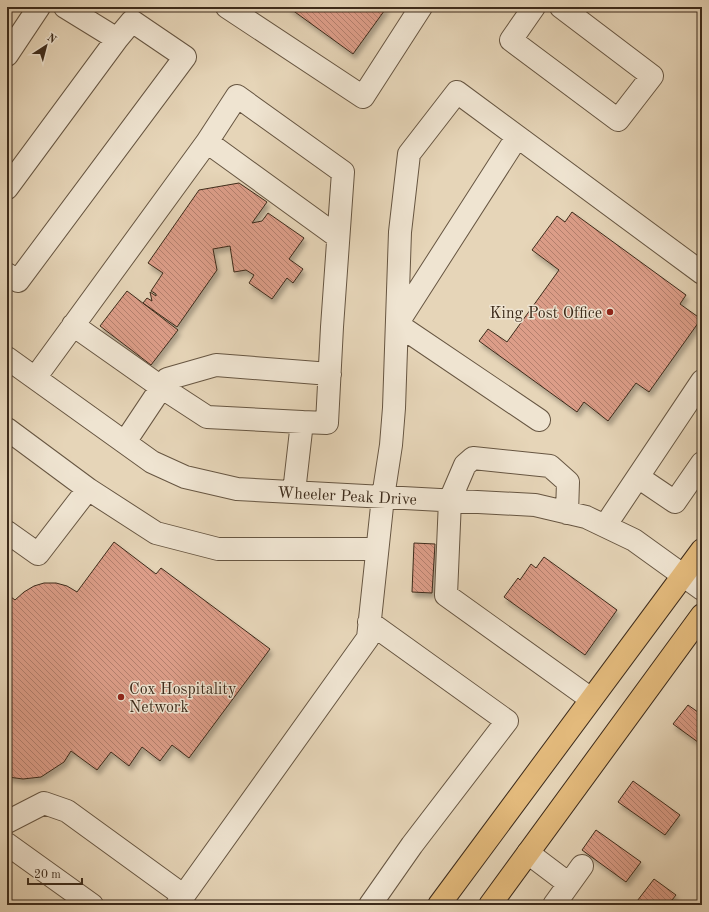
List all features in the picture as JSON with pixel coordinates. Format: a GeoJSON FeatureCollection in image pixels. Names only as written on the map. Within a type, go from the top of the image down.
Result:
{"type":"FeatureCollection","features":[{"type":"Feature","properties":{"kind":"main road"},"geometry":{"type":"LineString","coordinates":[[439,905],[702,550]]}},
{"type":"Feature","properties":{"kind":"main road"},"geometry":{"type":"LineString","coordinates":[[490,905],[702,616]]}},
{"type":"Feature","properties":{"kind":"street"},"geometry":{"type":"LineString","coordinates":[[7,55],[39,7]]}},
{"type":"Feature","properties":{"kind":"street"},"geometry":{"type":"LineString","coordinates":[[66,7],[117,39]]}},
{"type":"Feature","properties":{"kind":"street"},"geometry":{"type":"LineString","coordinates":[[227,7],[363,97],[421,7]]}},
{"type":"Feature","properties":{"kind":"street"},"geometry":{"type":"LineString","coordinates":[[534,7],[511,40],[618,120],[652,76],[561,7]]}},
{"type":"Feature","properties":{"kind":"street"},"geometry":{"type":"LineString","coordinates":[[7,188],[117,39],[132,21],[185,57],[18,281],[7,274]]}},
{"type":"Feature","properties":{"kind":"street"},"geometry":{"type":"LineString","coordinates":[[7,822],[44,803],[67,810],[180,900],[368,638],[383,496],[391,445],[394,408],[400,232],[409,154],[457,92],[702,273]]}},
{"type":"Feature","properties":{"kind":"street"},"geometry":{"type":"LineString","coordinates":[[35,378],[73,325],[206,142],[237,96],[343,172],[327,423],[207,417],[161,387],[73,325]]}},
{"type":"Feature","properties":{"kind":"street"},"geometry":{"type":"LineString","coordinates":[[397,324],[517,137]]}},
{"type":"Feature","properties":{"kind":"street"},"geometry":{"type":"LineString","coordinates":[[206,142],[338,237]]}},
{"type":"Feature","properties":{"kind":"street"},"geometry":{"type":"LineString","coordinates":[[397,324],[539,420]]}},
{"type":"Feature","properties":{"kind":"street","name":"Wheeler Peak Drive"},"geometry":{"type":"LineString","coordinates":[[7,358],[152,462],[185,477],[237,489],[535,505],[586,517],[634,540],[702,589]]}},
{"type":"Feature","properties":{"kind":"street"},"geometry":{"type":"LineString","coordinates":[[125,442],[167,379],[216,365],[330,374]]}},
{"type":"Feature","properties":{"kind":"street"},"geometry":{"type":"LineString","coordinates":[[605,526],[702,381]]}},
{"type":"Feature","properties":{"kind":"street"},"geometry":{"type":"LineString","coordinates":[[294,492],[302,422]]}},
{"type":"Feature","properties":{"kind":"street"},"geometry":{"type":"LineString","coordinates":[[7,429],[88,489],[156,533],[218,549],[377,548]]}},
{"type":"Feature","properties":{"kind":"street"},"geometry":{"type":"LineString","coordinates":[[567,512],[568,482],[550,466],[473,458],[465,466],[450,500],[446,595],[592,699]]}},
{"type":"Feature","properties":{"kind":"street"},"geometry":{"type":"LineString","coordinates":[[638,477],[675,502],[702,463]]}},
{"type":"Feature","properties":{"kind":"street"},"geometry":{"type":"LineString","coordinates":[[7,532],[38,554],[88,489]]}},
{"type":"Feature","properties":{"kind":"street"},"geometry":{"type":"LineString","coordinates":[[369,622],[507,721],[412,844],[370,905]]}},
{"type":"Feature","properties":{"kind":"street"},"geometry":{"type":"LineString","coordinates":[[7,844],[92,905]]}},
{"type":"Feature","properties":{"kind":"street"},"geometry":{"type":"LineString","coordinates":[[528,853],[569,884]]}},
{"type":"Feature","properties":{"kind":"street"},"geometry":{"type":"LineString","coordinates":[[554,905],[582,866]]}},
{"type":"Feature","properties":{"kind":"building"},"geometry":{"type":"Polygon","coordinates":[[[288,7],[387,7],[353,54],[288,7]]]}},
{"type":"Feature","properties":{"kind":"building"},"geometry":{"type":"Polygon","coordinates":[[[239,183],[267,202],[252,223],[262,221],[268,213],[304,238],[289,259],[303,269],[293,283],[287,278],[272,299],[249,283],[254,275],[246,270],[234,272],[230,246],[213,249],[217,270],[177,327],[143,303],[147,298],[152,301],[150,292],[156,296],[156,294],[151,291],[163,273],[148,263],[199,190],[239,183]]]}},
{"type":"Feature","properties":{"kind":"building","name":"King Post Office"},"geometry":{"type":"Polygon","coordinates":[[[572,212],[686,295],[680,304],[701,319],[649,392],[636,383],[608,421],[584,402],[577,412],[479,341],[488,329],[507,342],[559,270],[532,250],[557,216],[565,222],[572,212]]]}},
{"type":"Feature","properties":{"kind":"building"},"geometry":{"type":"Polygon","coordinates":[[[127,291],[178,330],[151,365],[100,326],[127,291]]]}},
{"type":"Feature","properties":{"kind":"building","name":"Cox Hospitality Network"},"geometry":{"type":"Polygon","coordinates":[[[114,542],[156,574],[161,568],[270,649],[189,758],[172,745],[160,761],[142,747],[129,766],[111,752],[97,770],[71,751],[64,762],[41,777],[23,779],[8,777],[7,594],[15,600],[34,586],[44,583],[56,583],[67,586],[77,592],[114,542]]]}},
{"type":"Feature","properties":{"kind":"building"},"geometry":{"type":"Polygon","coordinates":[[[414,543],[435,544],[432,593],[412,592],[414,543]]]}},
{"type":"Feature","properties":{"kind":"building"},"geometry":{"type":"Polygon","coordinates":[[[544,557],[617,610],[585,655],[504,597],[518,578],[520,580],[531,564],[536,568],[544,557]]]}},
{"type":"Feature","properties":{"kind":"building"},"geometry":{"type":"Polygon","coordinates":[[[688,705],[702,715],[702,745],[673,724],[688,705]]]}},
{"type":"Feature","properties":{"kind":"building"},"geometry":{"type":"Polygon","coordinates":[[[633,781],[680,815],[665,835],[618,802],[633,781]]]}},
{"type":"Feature","properties":{"kind":"building"},"geometry":{"type":"Polygon","coordinates":[[[596,830],[641,862],[626,882],[582,850],[596,830]]]}},
{"type":"Feature","properties":{"kind":"building"},"geometry":{"type":"Polygon","coordinates":[[[654,879],[676,895],[668,905],[634,905],[654,879]]]}},
{"type":"Feature","properties":{"kind":"place","name":"King Post Office"},"geometry":{"type":"Point","coordinates":[610,312]}},
{"type":"Feature","properties":{"kind":"place","name":"Cox Hospitality Network"},"geometry":{"type":"Point","coordinates":[121,697]}}]}
